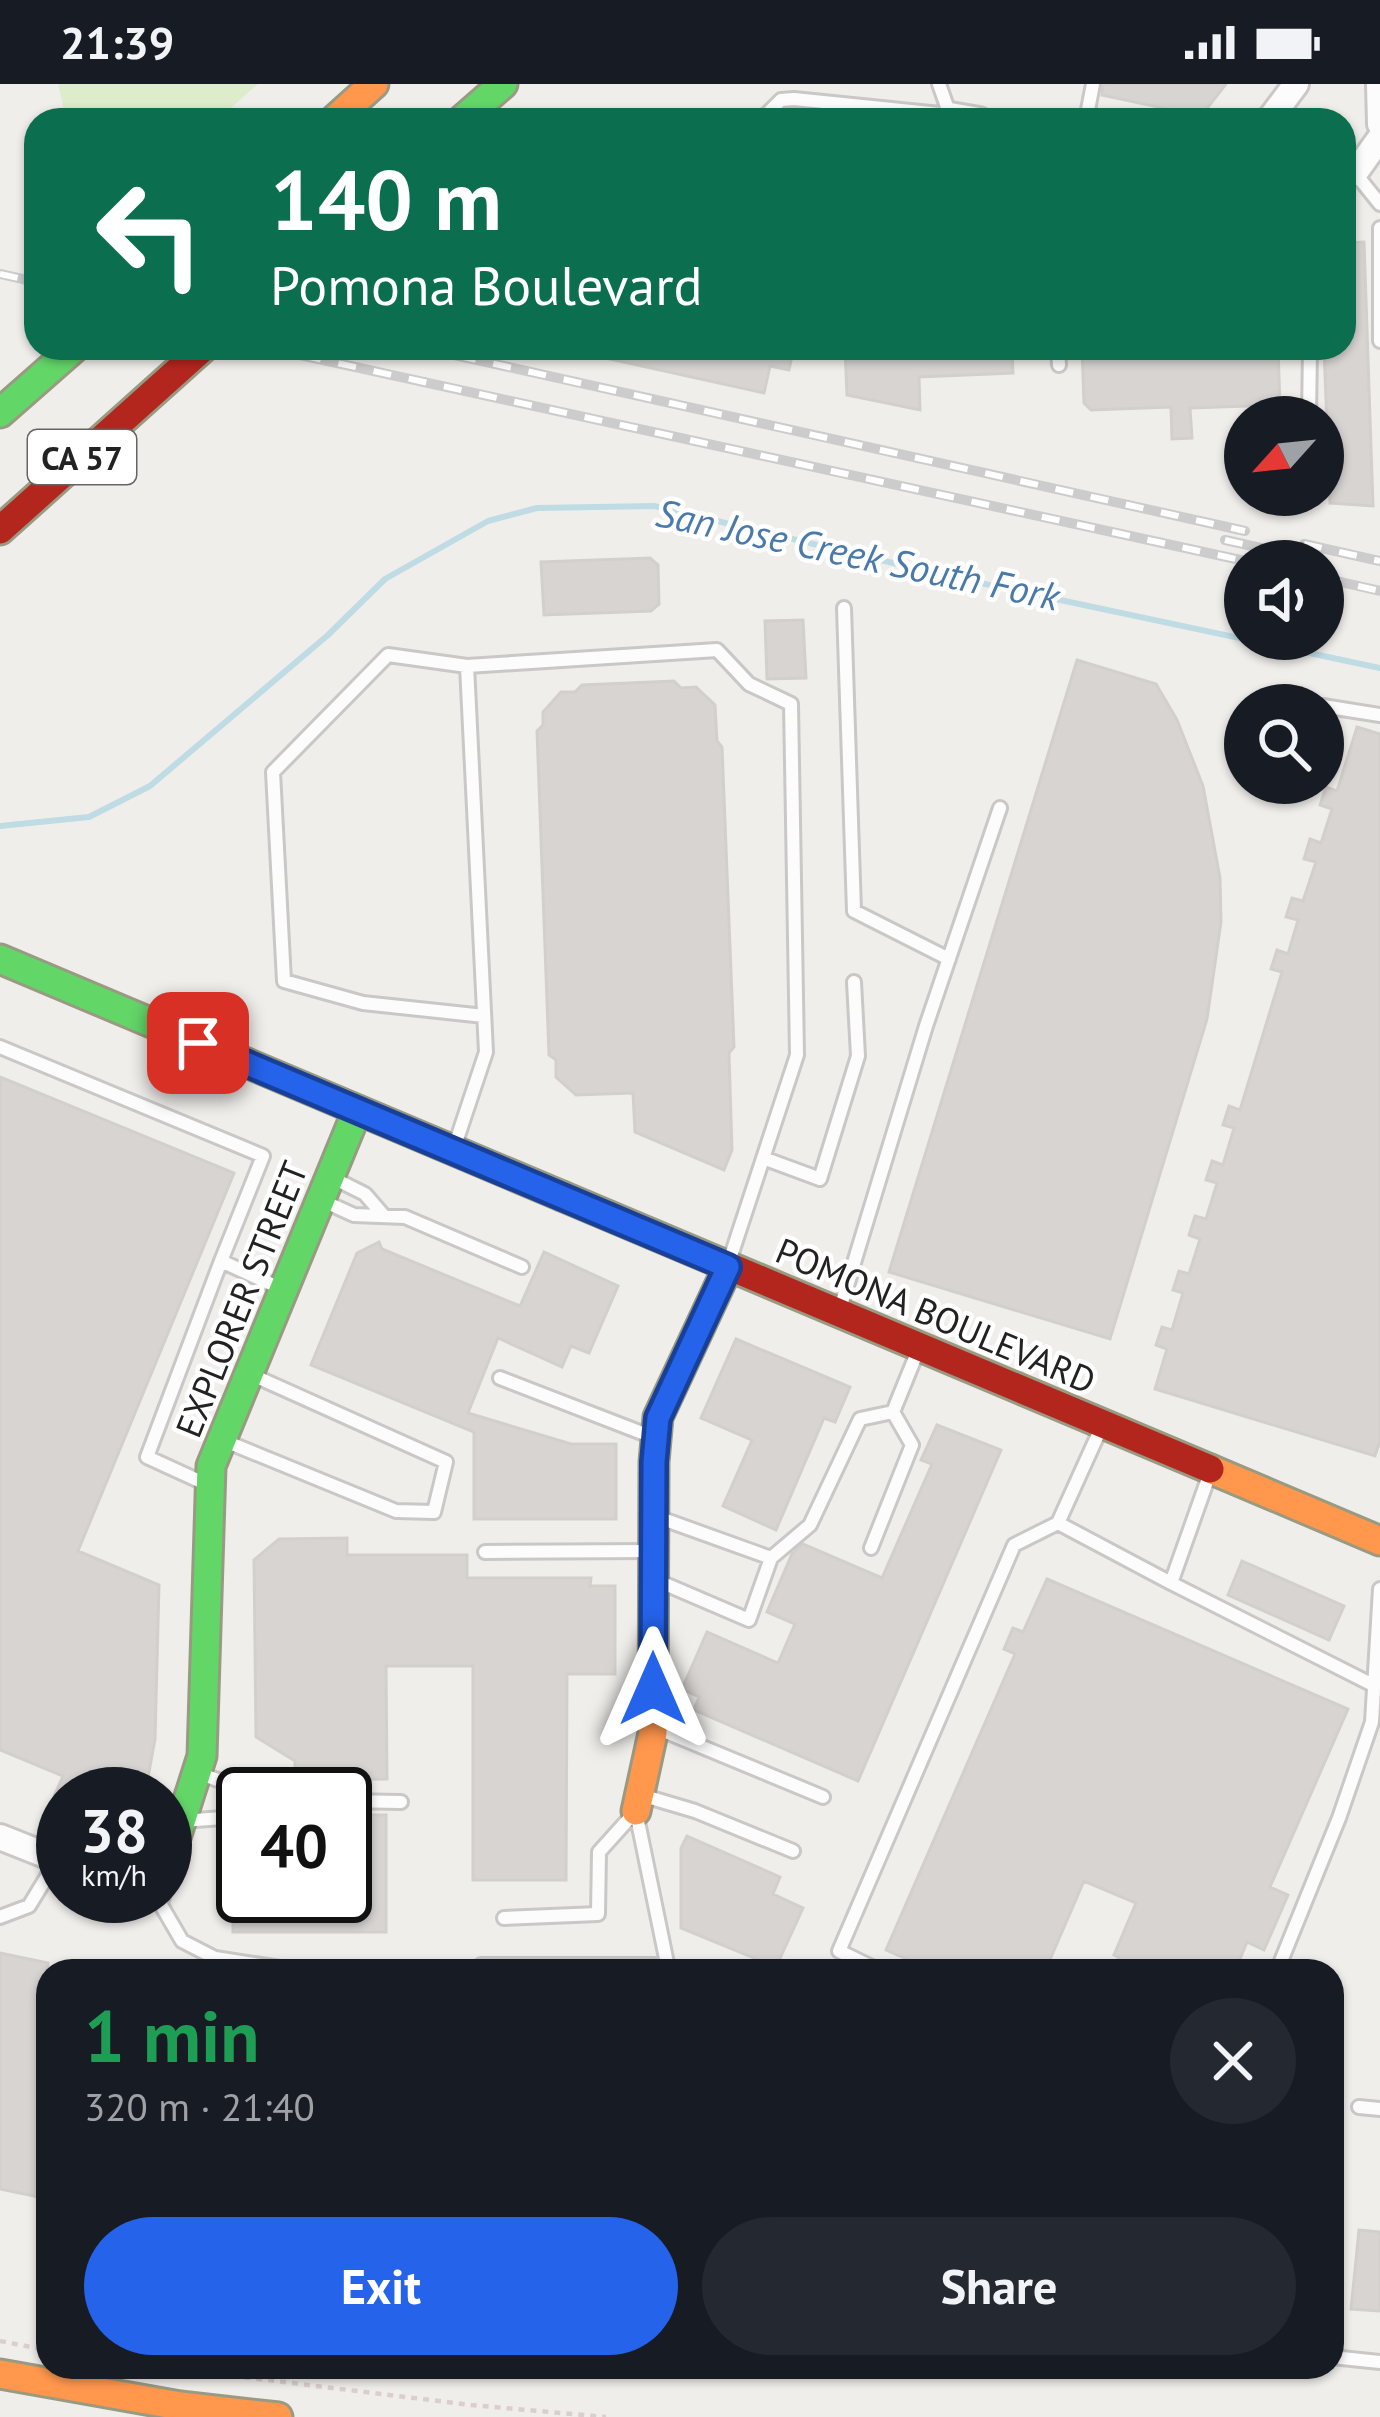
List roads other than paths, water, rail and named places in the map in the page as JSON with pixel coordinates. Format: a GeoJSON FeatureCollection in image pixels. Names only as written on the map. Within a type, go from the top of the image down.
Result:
{"type":"FeatureCollection","features":[{"type":"Feature","properties":{"kind":"main road"},"geometry":{"type":"LineString","coordinates":[[347,108],[374,84]]}},
{"type":"Feature","properties":{"kind":"main road"},"geometry":{"type":"LineString","coordinates":[[476,108],[503,84]]}},
{"type":"Feature","properties":{"kind":"main road","name":"CA 57"},"geometry":{"type":"LineString","coordinates":[[0,413],[60,360]]}},
{"type":"Feature","properties":{"kind":"main road","name":"CA 57"},"geometry":{"type":"LineString","coordinates":[[0,530],[190,360]]}},
{"type":"Feature","properties":{"kind":"main road","name":"POMONA BOULEVARD"},"geometry":{"type":"LineString","coordinates":[[0,959],[1380,1540]]}},
{"type":"Feature","properties":{"kind":"main road","name":"EXPLORER STREET"},"geometry":{"type":"LineString","coordinates":[[192,1788],[202,1756],[211,1466],[357,1111]]}},
{"type":"Feature","properties":{"kind":"main road"},"geometry":{"type":"LineString","coordinates":[[638,1803],[653,1726],[658,1418],[728,1267]]}},
{"type":"Feature","properties":{"kind":"main road"},"geometry":{"type":"LineString","coordinates":[[0,2374],[181,2406],[278,2417]]}},
{"type":"Feature","properties":{"kind":"street"},"geometry":{"type":"LineString","coordinates":[[1379,84],[1380,124]]}},
{"type":"Feature","properties":{"kind":"street"},"geometry":{"type":"LineString","coordinates":[[1356,166],[1380,138]]}},
{"type":"Feature","properties":{"kind":"street"},"geometry":{"type":"LineString","coordinates":[[0,1837],[36,1851]]}},
{"type":"Feature","properties":{"kind":"lane"},"geometry":{"type":"LineString","coordinates":[[773,108],[781,100],[876,108]]}},
{"type":"Feature","properties":{"kind":"lane"},"geometry":{"type":"LineString","coordinates":[[824,103],[824,108]]}},
{"type":"Feature","properties":{"kind":"lane"},"geometry":{"type":"LineString","coordinates":[[1356,181],[1380,205]]}},
{"type":"Feature","properties":{"kind":"lane"},"geometry":{"type":"LineString","coordinates":[[1380,228],[1380,341]]}},
{"type":"Feature","properties":{"kind":"lane"},"geometry":{"type":"LineString","coordinates":[[1059,360],[1059,365]]}},
{"type":"Feature","properties":{"kind":"lane"},"geometry":{"type":"LineString","coordinates":[[1310,360],[1310,396]]}},
{"type":"Feature","properties":{"kind":"lane"},"geometry":{"type":"LineString","coordinates":[[844,608],[854,910],[950,959]]}},
{"type":"Feature","properties":{"kind":"lane"},"geometry":{"type":"LineString","coordinates":[[484,1016],[364,1003],[284,981],[273,772],[388,655],[467,666],[717,650],[749,684],[791,704],[797,1055],[728,1267]]}},
{"type":"Feature","properties":{"kind":"lane"},"geometry":{"type":"LineString","coordinates":[[452,1151],[486,1052],[467,666]]}},
{"type":"Feature","properties":{"kind":"lane"},"geometry":{"type":"LineString","coordinates":[[1344,709],[1380,715]]}},
{"type":"Feature","properties":{"kind":"lane"},"geometry":{"type":"LineString","coordinates":[[839,1313],[1000,808]]}},
{"type":"Feature","properties":{"kind":"lane"},"geometry":{"type":"LineString","coordinates":[[763,1158],[820,1179],[858,1056],[854,982]]}},
{"type":"Feature","properties":{"kind":"lane"},"geometry":{"type":"LineString","coordinates":[[0,1047],[262,1156],[146,1457],[210,1485]]}},
{"type":"Feature","properties":{"kind":"lane"},"geometry":{"type":"LineString","coordinates":[[325,1188],[354,1215],[405,1217],[522,1267]]}},
{"type":"Feature","properties":{"kind":"lane"},"geometry":{"type":"LineString","coordinates":[[325,1188],[365,1194],[384,1216]]}},
{"type":"Feature","properties":{"kind":"lane"},"geometry":{"type":"LineString","coordinates":[[220,1261],[283,1290]]}},
{"type":"Feature","properties":{"kind":"lane"},"geometry":{"type":"LineString","coordinates":[[892,1412],[920,1347]]}},
{"type":"Feature","properties":{"kind":"lane"},"geometry":{"type":"LineString","coordinates":[[224,1440],[397,1511],[434,1512],[446,1462],[248,1373]]}},
{"type":"Feature","properties":{"kind":"lane"},"geometry":{"type":"LineString","coordinates":[[500,1378],[656,1438]]}},
{"type":"Feature","properties":{"kind":"lane"},"geometry":{"type":"LineString","coordinates":[[872,1548],[912,1445],[892,1412]]}},
{"type":"Feature","properties":{"kind":"lane"},"geometry":{"type":"LineString","coordinates":[[485,1552],[654,1565],[749,1620],[771,1558],[810,1525],[860,1418],[892,1412]]}},
{"type":"Feature","properties":{"kind":"lane"},"geometry":{"type":"LineString","coordinates":[[855,1959],[839,1951],[1014,1545],[1058,1522],[1103,1424]]}},
{"type":"Feature","properties":{"kind":"lane"},"geometry":{"type":"LineString","coordinates":[[1172,1582],[1212,1470]]}},
{"type":"Feature","properties":{"kind":"lane"},"geometry":{"type":"LineString","coordinates":[[654,1516],[771,1558]]}},
{"type":"Feature","properties":{"kind":"lane"},"geometry":{"type":"LineString","coordinates":[[1058,1522],[1373,1685]]}},
{"type":"Feature","properties":{"kind":"lane"},"geometry":{"type":"LineString","coordinates":[[1282,1959],[1372,1722],[1380,1589]]}},
{"type":"Feature","properties":{"kind":"lane"},"geometry":{"type":"LineString","coordinates":[[653,1726],[823,1798]]}},
{"type":"Feature","properties":{"kind":"lane"},"geometry":{"type":"LineString","coordinates":[[197,1773],[216,1779]]}},
{"type":"Feature","properties":{"kind":"lane"},"geometry":{"type":"LineString","coordinates":[[372,1801],[401,1802]]}},
{"type":"Feature","properties":{"kind":"lane"},"geometry":{"type":"LineString","coordinates":[[638,1803],[695,1811],[794,1851]]}},
{"type":"Feature","properties":{"kind":"lane"},"geometry":{"type":"LineString","coordinates":[[504,1918],[598,1915],[599,1852],[638,1803]]}},
{"type":"Feature","properties":{"kind":"lane"},"geometry":{"type":"LineString","coordinates":[[638,1803],[666,1959]]}},
{"type":"Feature","properties":{"kind":"lane"},"geometry":{"type":"LineString","coordinates":[[0,1917],[28,1906],[36,1894]]}},
{"type":"Feature","properties":{"kind":"lane"},"geometry":{"type":"LineString","coordinates":[[174,1923],[182,1941],[222,1959]]}},
{"type":"Feature","properties":{"kind":"lane"},"geometry":{"type":"LineString","coordinates":[[1359,2107],[1380,2109]]}},
{"type":"Feature","properties":{"kind":"lane"},"geometry":{"type":"LineString","coordinates":[[1344,2358],[1380,2362]]}},
{"type":"Feature","properties":{"kind":"waterway","name":"San Jose Creek South Fork"},"geometry":{"type":"LineString","coordinates":[[0,826],[89,817],[150,786],[328,635],[385,579],[488,521],[537,508],[654,506],[952,577],[1380,668]]}},
{"type":"Feature","properties":{"kind":"railway"},"geometry":{"type":"LineString","coordinates":[[0,274],[24,279]]}},
{"type":"Feature","properties":{"kind":"railway"},"geometry":{"type":"LineString","coordinates":[[323,360],[1224,556]]}},
{"type":"Feature","properties":{"kind":"railway"},"geometry":{"type":"LineString","coordinates":[[477,360],[1245,531]]}},
{"type":"Feature","properties":{"kind":"railway"},"geometry":{"type":"LineString","coordinates":[[1344,553],[1380,561]]}},
{"type":"Feature","properties":{"kind":"railway"},"geometry":{"type":"LineString","coordinates":[[1344,583],[1380,591]]}}]}
